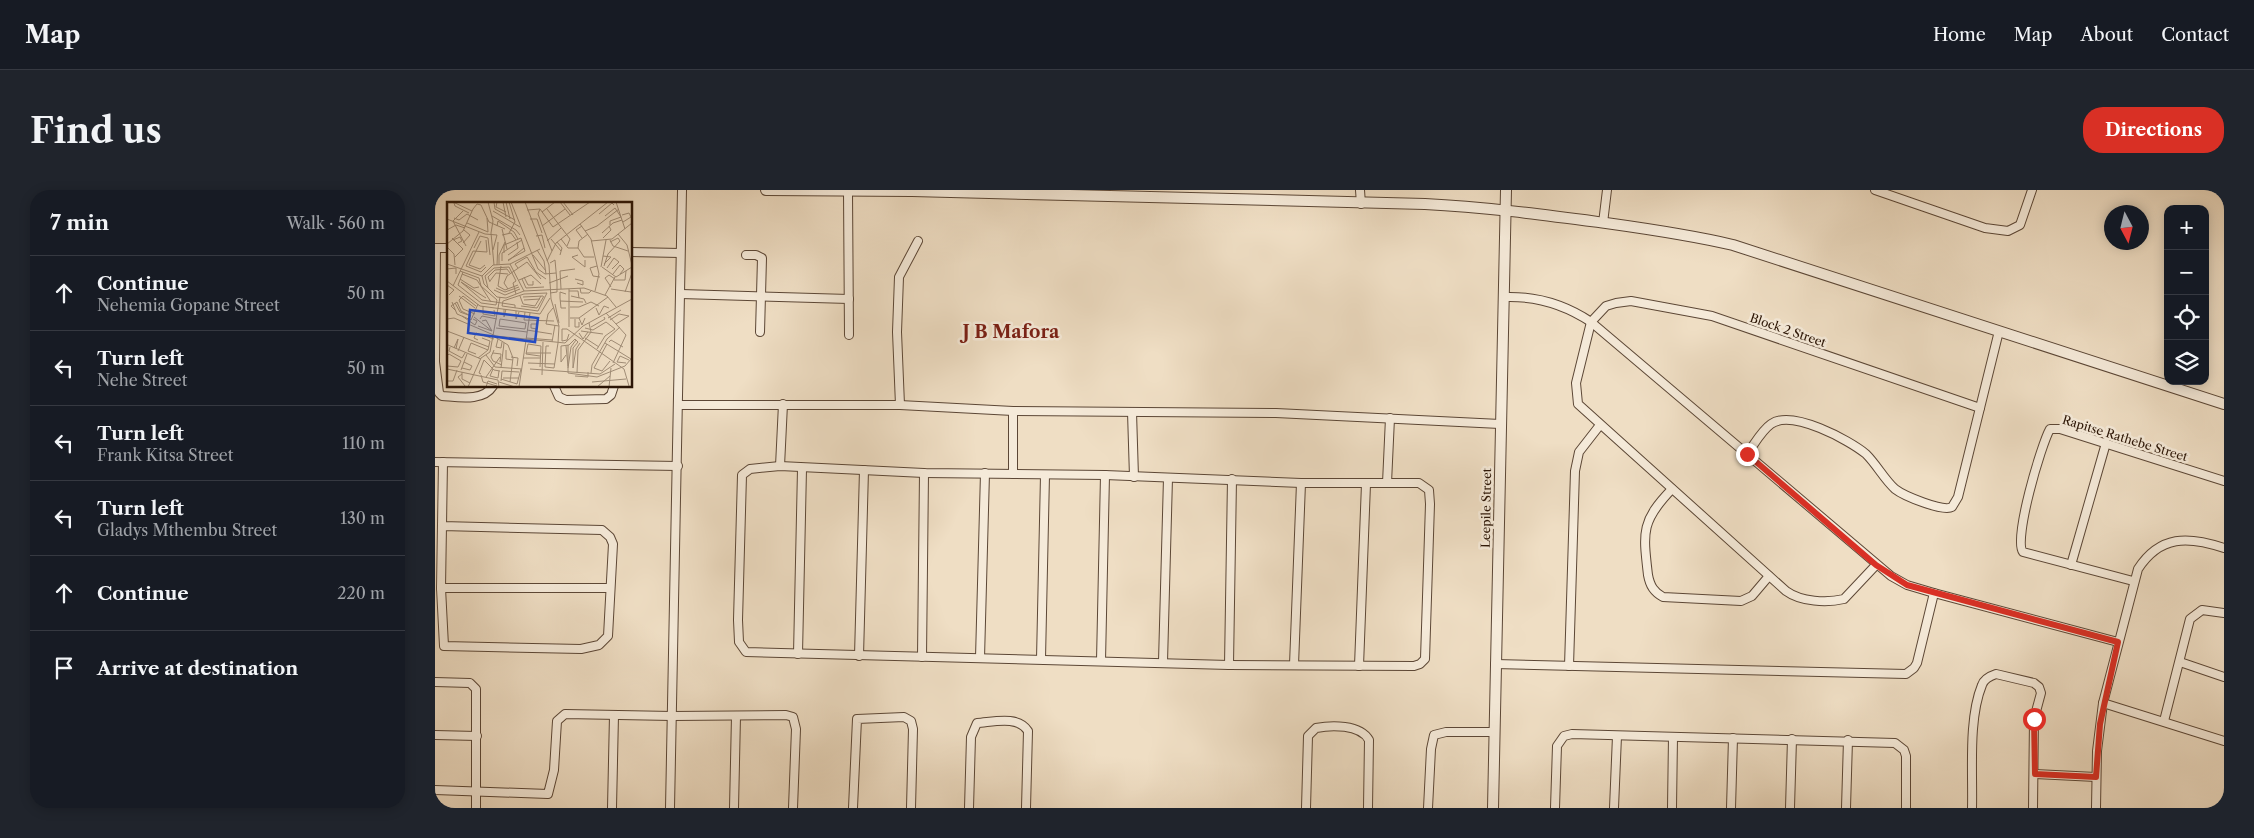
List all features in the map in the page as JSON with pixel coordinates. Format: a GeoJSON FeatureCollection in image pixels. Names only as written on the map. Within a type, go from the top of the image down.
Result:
{"type":"FeatureCollection","features":[{"type":"Feature","properties":{"kind":"street"},"geometry":{"type":"LineString","coordinates":[[670,808],[682,190]]}},
{"type":"Feature","properties":{"kind":"street"},"geometry":{"type":"LineString","coordinates":[[766,190],[848,190],[1506,209],[1693,236],[1733,245],[2224,404]]}},
{"type":"Feature","properties":{"kind":"street"},"geometry":{"type":"LineString","coordinates":[[848,190],[849,335]]}},
{"type":"Feature","properties":{"kind":"street"},"geometry":{"type":"LineString","coordinates":[[1360,190],[1361,204]]}},
{"type":"Feature","properties":{"kind":"street","name":"Leepile Street"},"geometry":{"type":"LineString","coordinates":[[1493,808],[1506,190]]}},
{"type":"Feature","properties":{"kind":"street"},"geometry":{"type":"LineString","coordinates":[[1603,223],[1607,190]]}},
{"type":"Feature","properties":{"kind":"street"},"geometry":{"type":"LineString","coordinates":[[1875,190],[1889,192],[1985,228],[2008,231],[2021,225],[2032,190]]}},
{"type":"Feature","properties":{"kind":"street"},"geometry":{"type":"LineString","coordinates":[[900,405],[898,287],[901,272],[919,241]]}},
{"type":"Feature","properties":{"kind":"street"},"geometry":{"type":"LineString","coordinates":[[435,248],[435,362],[439,393],[441,396],[475,397],[485,394],[491,388]]}},
{"type":"Feature","properties":{"kind":"street"},"geometry":{"type":"LineString","coordinates":[[633,252],[680,253]]}},
{"type":"Feature","properties":{"kind":"street"},"geometry":{"type":"LineString","coordinates":[[746,255],[756,255],[762,258],[760,332]]}},
{"type":"Feature","properties":{"kind":"street"},"geometry":{"type":"LineString","coordinates":[[681,294],[849,298]]}},
{"type":"Feature","properties":{"kind":"street"},"geometry":{"type":"LineString","coordinates":[[1505,296],[1523,296],[1547,301],[1575,311],[1591,322],[1876,565],[1907,585],[2118,642]]}},
{"type":"Feature","properties":{"kind":"street","name":"Block 2 Street"},"geometry":{"type":"LineString","coordinates":[[1591,322],[1606,306],[1616,302],[1631,301],[1690,311],[1980,408]]}},
{"type":"Feature","properties":{"kind":"street"},"geometry":{"type":"LineString","coordinates":[[1591,322],[1576,383],[1578,404],[1769,576],[1799,598],[1836,601],[1844,599],[1851,593],[1876,565]]}},
{"type":"Feature","properties":{"kind":"street"},"geometry":{"type":"LineString","coordinates":[[1747,454],[1771,424],[1787,420],[1798,421],[1840,437],[1857,447],[1901,493],[1949,509],[1956,504],[1958,497],[1999,331]]}},
{"type":"Feature","properties":{"kind":"street"},"geometry":{"type":"LineString","coordinates":[[556,388],[559,397],[566,400],[606,398],[611,395],[613,388]]}},
{"type":"Feature","properties":{"kind":"street"},"geometry":{"type":"LineString","coordinates":[[780,466],[783,404]]}},
{"type":"Feature","properties":{"kind":"street"},"geometry":{"type":"LineString","coordinates":[[679,405],[900,405],[1013,411],[1276,414],[1500,424]]}},
{"type":"Feature","properties":{"kind":"street"},"geometry":{"type":"LineString","coordinates":[[1013,411],[1013,474]]}},
{"type":"Feature","properties":{"kind":"street"},"geometry":{"type":"LineString","coordinates":[[1133,412],[1134,477]]}},
{"type":"Feature","properties":{"kind":"street"},"geometry":{"type":"LineString","coordinates":[[1387,483],[1390,418]]}},
{"type":"Feature","properties":{"kind":"street"},"geometry":{"type":"LineString","coordinates":[[1569,666],[1575,471],[1579,452],[1600,425]]}},
{"type":"Feature","properties":{"kind":"street","name":"Rapitse Rathebe Street"},"geometry":{"type":"LineString","coordinates":[[2133,581],[2023,552],[2021,549],[2019,538],[2028,499],[2050,430],[2060,429],[2224,481]]}},
{"type":"Feature","properties":{"kind":"street"},"geometry":{"type":"LineString","coordinates":[[2071,565],[2106,443]]}},
{"type":"Feature","properties":{"kind":"street"},"geometry":{"type":"LineString","coordinates":[[442,526],[602,530],[611,537],[613,544],[609,588],[608,636],[594,647],[571,649],[445,647],[442,640],[442,526],[439,462],[678,466]]}},
{"type":"Feature","properties":{"kind":"street"},"geometry":{"type":"LineString","coordinates":[[780,466],[802,469],[924,473],[985,473],[1045,476],[1105,475],[1301,483],[1419,483],[1429,490],[1431,504],[1425,659],[1417,665],[1229,665],[746,652],[739,642],[742,475],[750,468],[780,466]]}},
{"type":"Feature","properties":{"kind":"street"},"geometry":{"type":"LineString","coordinates":[[798,654],[802,469]]}},
{"type":"Feature","properties":{"kind":"street"},"geometry":{"type":"LineString","coordinates":[[859,656],[864,470]]}},
{"type":"Feature","properties":{"kind":"street"},"geometry":{"type":"LineString","coordinates":[[922,657],[924,473]]}},
{"type":"Feature","properties":{"kind":"street"},"geometry":{"type":"LineString","coordinates":[[980,658],[985,473]]}},
{"type":"Feature","properties":{"kind":"street"},"geometry":{"type":"LineString","coordinates":[[1101,661],[1105,475]]}},
{"type":"Feature","properties":{"kind":"street"},"geometry":{"type":"LineString","coordinates":[[1041,660],[1045,476]]}},
{"type":"Feature","properties":{"kind":"street"},"geometry":{"type":"LineString","coordinates":[[1163,662],[1168,478]]}},
{"type":"Feature","properties":{"kind":"street"},"geometry":{"type":"LineString","coordinates":[[1229,665],[1232,480]]}},
{"type":"Feature","properties":{"kind":"street"},"geometry":{"type":"LineString","coordinates":[[1294,665],[1301,483]]}},
{"type":"Feature","properties":{"kind":"street"},"geometry":{"type":"LineString","coordinates":[[1359,666],[1366,484]]}},
{"type":"Feature","properties":{"kind":"street"},"geometry":{"type":"LineString","coordinates":[[1672,489],[1654,508],[1647,521],[1647,576],[1649,583],[1657,593],[1663,597],[1741,601],[1752,596],[1769,576]]}},
{"type":"Feature","properties":{"kind":"street"},"geometry":{"type":"LineString","coordinates":[[2096,808],[2096,777],[2103,703],[2133,581],[2146,556],[2169,543],[2182,540],[2200,540],[2224,548]]}},
{"type":"Feature","properties":{"kind":"street"},"geometry":{"type":"LineString","coordinates":[[441,588],[609,588]]}},
{"type":"Feature","properties":{"kind":"street"},"geometry":{"type":"LineString","coordinates":[[1495,664],[1906,674],[1917,663],[1934,593]]}},
{"type":"Feature","properties":{"kind":"street"},"geometry":{"type":"LineString","coordinates":[[2164,721],[2193,615],[2206,609],[2224,613]]}},
{"type":"Feature","properties":{"kind":"street"},"geometry":{"type":"LineString","coordinates":[[2180,662],[2224,676]]}},
{"type":"Feature","properties":{"kind":"street"},"geometry":{"type":"LineString","coordinates":[[1971,808],[1975,713],[1982,685],[1991,675],[1996,674],[2034,683],[2039,687],[2041,693],[2034,719],[2035,774],[2033,808]]}},
{"type":"Feature","properties":{"kind":"street"},"geometry":{"type":"LineString","coordinates":[[435,682],[471,683],[475,686],[477,736],[476,808]]}},
{"type":"Feature","properties":{"kind":"street"},"geometry":{"type":"LineString","coordinates":[[2103,703],[2224,741]]}},
{"type":"Feature","properties":{"kind":"street"},"geometry":{"type":"LineString","coordinates":[[435,790],[548,794],[552,782],[558,718],[565,714],[672,716],[786,715],[793,717],[796,729],[793,808]]}},
{"type":"Feature","properties":{"kind":"street"},"geometry":{"type":"LineString","coordinates":[[613,808],[614,715]]}},
{"type":"Feature","properties":{"kind":"street"},"geometry":{"type":"LineString","coordinates":[[734,808],[736,716]]}},
{"type":"Feature","properties":{"kind":"street"},"geometry":{"type":"LineString","coordinates":[[853,808],[856,721],[858,718],[884,717],[907,718],[912,725],[911,808]]}},
{"type":"Feature","properties":{"kind":"street"},"geometry":{"type":"LineString","coordinates":[[969,808],[971,736],[974,726],[977,723],[1012,721],[1023,725],[1028,731],[1026,808]]}},
{"type":"Feature","properties":{"kind":"street"},"geometry":{"type":"LineString","coordinates":[[1306,808],[1307,744],[1311,732],[1322,727],[1356,729],[1362,732],[1369,740],[1368,808]]}},
{"type":"Feature","properties":{"kind":"street"},"geometry":{"type":"LineString","coordinates":[[1429,808],[1431,749],[1434,735],[1446,732],[1495,732]]}},
{"type":"Feature","properties":{"kind":"street"},"geometry":{"type":"LineString","coordinates":[[1555,808],[1556,755],[1559,740],[1564,736],[1572,734],[1890,742],[1905,750],[1906,808]]}},
{"type":"Feature","properties":{"kind":"street"},"geometry":{"type":"LineString","coordinates":[[435,735],[477,736]]}},
{"type":"Feature","properties":{"kind":"street"},"geometry":{"type":"LineString","coordinates":[[1614,808],[1617,736]]}},
{"type":"Feature","properties":{"kind":"street"},"geometry":{"type":"LineString","coordinates":[[1672,808],[1673,737]]}},
{"type":"Feature","properties":{"kind":"street"},"geometry":{"type":"LineString","coordinates":[[1731,808],[1733,738]]}},
{"type":"Feature","properties":{"kind":"street"},"geometry":{"type":"LineString","coordinates":[[1790,808],[1792,739]]}},
{"type":"Feature","properties":{"kind":"street"},"geometry":{"type":"LineString","coordinates":[[1846,808],[1848,740]]}},
{"type":"Feature","properties":{"kind":"street"},"geometry":{"type":"LineString","coordinates":[[2035,774],[2096,777]]}},
{"type":"Feature","properties":{"kind":"district","name":"J B Mafora"},"geometry":{"type":"Point","coordinates":[1011,332]}},
{"type":"Feature","properties":{"kind":"route"},"geometry":{"type":"LineString","coordinates":[[1747,454],[1876,565],[1907,585],[2118,642],[2103,703],[2096,777],[2035,774],[2034,719]]}}]}
